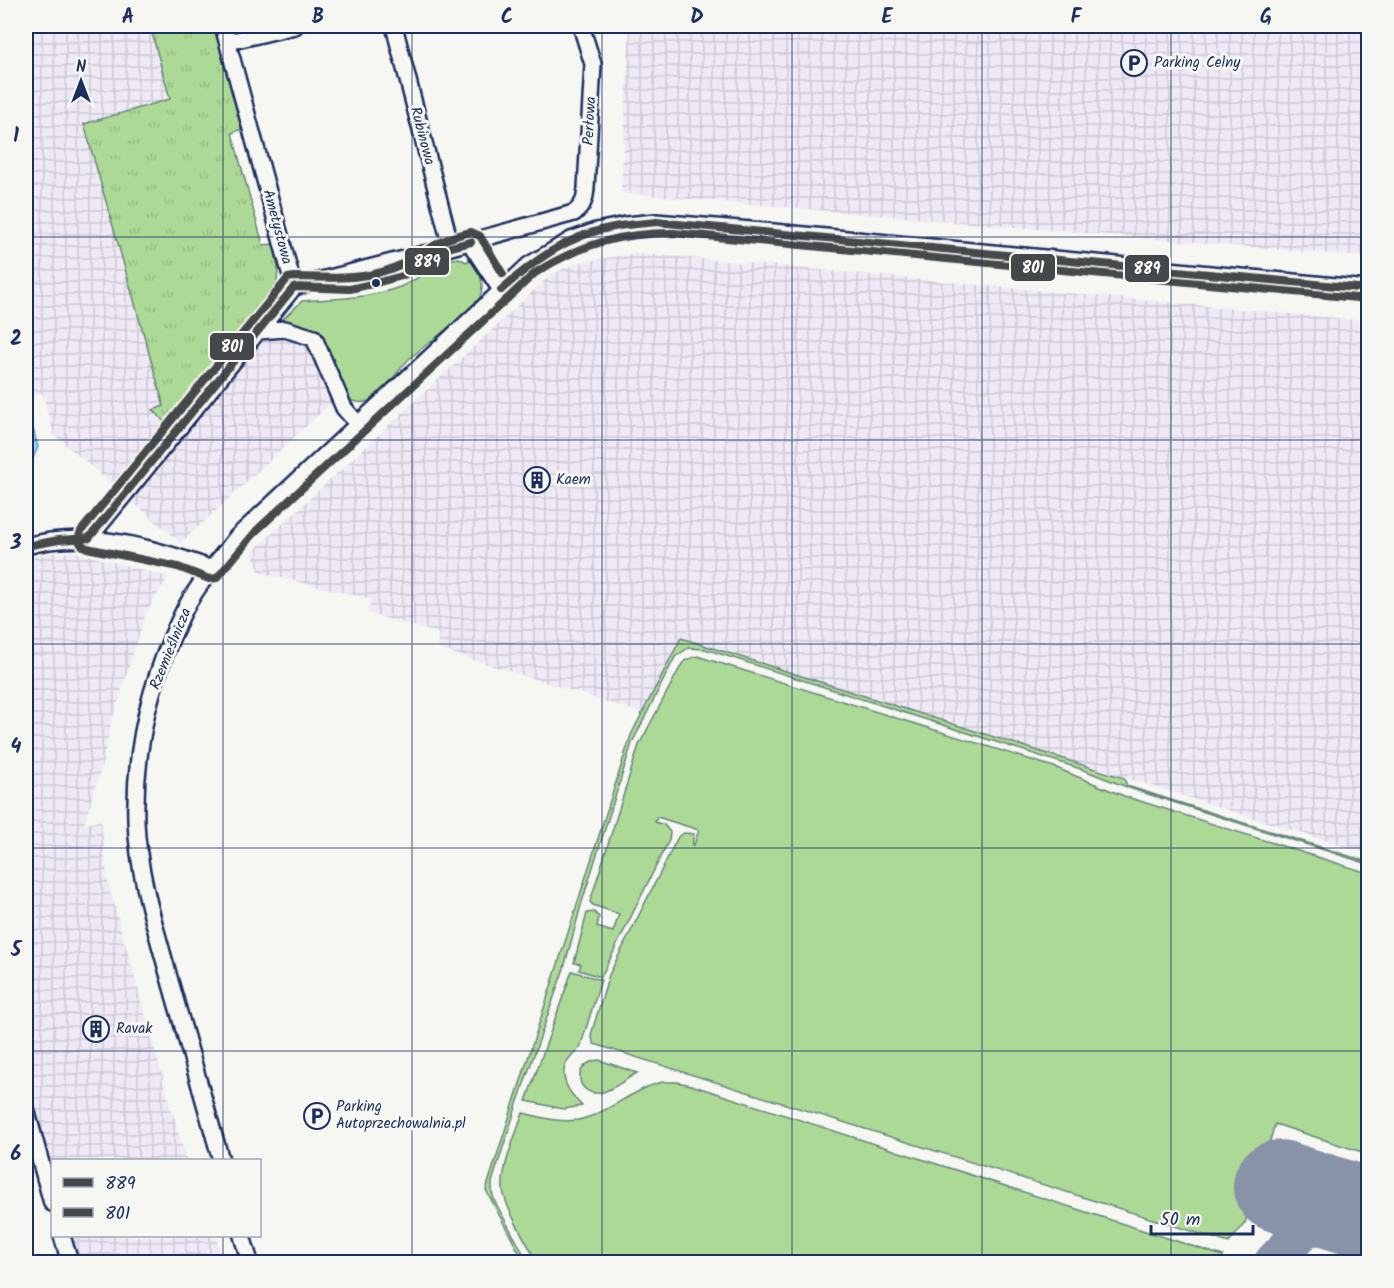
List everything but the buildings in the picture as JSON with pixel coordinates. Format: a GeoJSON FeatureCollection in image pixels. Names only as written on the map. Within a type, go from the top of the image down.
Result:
{"type":"FeatureCollection","features":[{"type":"Feature","properties":{"kind":"street","name":"Ametystowa"},"geometry":{"type":"LineString","coordinates":[[223,26],[294,287]]}},
{"type":"Feature","properties":{"kind":"street"},"geometry":{"type":"LineString","coordinates":[[228,42],[295,26]]}},
{"type":"Feature","properties":{"kind":"street","name":"Rubinowa"},"geometry":{"type":"LineString","coordinates":[[393,26],[451,247]]}},
{"type":"Feature","properties":{"kind":"street","name":"Perłowa"},"geometry":{"type":"LineString","coordinates":[[471,242],[574,213],[585,199],[593,64],[581,26]]}},
{"type":"Feature","properties":{"kind":"street","name":"Rzemieślnicza"},"geometry":{"type":"LineString","coordinates":[[220,1159],[148,898],[140,858],[136,793],[144,721],[153,689],[180,616],[212,569],[249,523],[529,265],[571,240],[596,231],[656,222],[1368,289]]}},
{"type":"Feature","properties":{"kind":"street"},"geometry":{"type":"LineString","coordinates":[[89,538],[294,287],[471,242],[501,290]]}},
{"type":"Feature","properties":{"kind":"street"},"geometry":{"type":"LineString","coordinates":[[258,331],[285,329],[314,338],[344,408],[357,423]]}},
{"type":"Feature","properties":{"kind":"street"},"geometry":{"type":"LineString","coordinates":[[26,546],[58,540],[89,538],[181,557],[212,569]]}},
{"type":"Feature","properties":{"kind":"street"},"geometry":{"type":"LineString","coordinates":[[26,1109],[51,1199]]}},
{"type":"Feature","properties":{"kind":"street"},"geometry":{"type":"LineString","coordinates":[[62,1237],[70,1263]]}},
{"type":"Feature","properties":{"kind":"street"},"geometry":{"type":"LineString","coordinates":[[242,1237],[244,1261]]}},
{"type":"Feature","properties":{"kind":"shaded area"},"geometry":{"type":"Polygon","coordinates":[[[26,26],[198,26],[269,287],[343,392],[181,543],[54,435],[42,393],[26,397],[26,349],[28,348],[26,337],[26,26]]]}},
{"type":"Feature","properties":{"kind":"shaded area"},"geometry":{"type":"Polygon","coordinates":[[[630,26],[1368,26],[1368,225],[1365,257],[621,193],[630,26]]]}},
{"type":"Feature","properties":{"kind":"shaded area"},"geometry":{"type":"Polygon","coordinates":[[[636,253],[1368,321],[1368,854],[682,638],[642,713],[439,649],[438,633],[367,613],[371,599],[260,573],[252,552],[552,274],[576,263],[636,253]]]}},
{"type":"Feature","properties":{"kind":"shaded area"},"geometry":{"type":"Polygon","coordinates":[[[75,552],[168,577],[146,613],[110,727],[103,761],[84,825],[101,820],[107,879],[186,1159],[51,1159],[51,1163],[26,1074],[26,560],[48,553],[75,552]]]}},
{"type":"Feature","properties":{"kind":"shaded area"},"geometry":{"type":"Polygon","coordinates":[[[72,1237],[215,1237],[221,1253],[188,1262],[80,1262],[72,1237]]]}},
{"type":"Feature","properties":{"kind":"green space"},"geometry":{"type":"Polygon","coordinates":[[[150,26],[215,26],[242,129],[232,133],[263,245],[274,244],[278,269],[277,283],[167,424],[153,410],[164,406],[84,124],[170,99],[150,26]]]}},
{"type":"Feature","properties":{"kind":"green space"},"geometry":{"type":"Polygon","coordinates":[[[459,258],[466,262],[469,260],[479,271],[482,281],[480,297],[458,321],[414,354],[374,398],[366,402],[350,400],[338,381],[321,340],[313,330],[280,322],[302,301],[352,297],[388,291],[408,284],[443,262],[459,258]]]}},
{"type":"Feature","properties":{"kind":"green space"},"geometry":{"type":"Polygon","coordinates":[[[681,638],[1124,778],[1127,786],[1368,862],[1368,864],[1132,789],[1081,769],[705,649],[688,648],[675,657],[632,743],[581,905],[564,968],[492,1182],[494,1200],[528,1262],[524,1262],[486,1190],[631,735],[681,638]]]}},
{"type":"Feature","properties":{"kind":"green space"},"geometry":{"type":"Polygon","coordinates":[[[697,656],[1054,767],[1124,796],[1368,873],[1368,1154],[1275,1124],[1245,1223],[1229,1243],[594,1044],[591,1035],[609,975],[678,837],[684,833],[694,834],[692,845],[694,845],[699,830],[657,817],[655,822],[664,825],[670,832],[669,840],[601,977],[579,970],[581,964],[574,963],[587,913],[594,912],[599,917],[597,927],[613,932],[619,914],[590,902],[639,745],[682,664],[697,656]]]}},
{"type":"Feature","properties":{"kind":"green space"},"geometry":{"type":"Polygon","coordinates":[[[572,971],[601,980],[580,1048],[572,1055],[564,1070],[564,1077],[570,1092],[582,1106],[563,1109],[526,1101],[572,971]]]}},
{"type":"Feature","properties":{"kind":"green space"},"geometry":{"type":"Polygon","coordinates":[[[599,1060],[637,1073],[608,1090],[599,1093],[591,1092],[582,1084],[581,1072],[590,1062],[599,1060]]]}},
{"type":"Feature","properties":{"kind":"green space"},"geometry":{"type":"Polygon","coordinates":[[[663,1082],[691,1085],[1223,1256],[1220,1262],[537,1262],[513,1217],[503,1190],[504,1171],[523,1113],[557,1120],[578,1120],[600,1113],[641,1090],[663,1082]]]}},
{"type":"Feature","properties":{"kind":"water"},"geometry":{"type":"Polygon","coordinates":[[[26,416],[32,425],[38,447],[26,474],[26,416]]]}},
{"type":"Feature","properties":{"kind":"taxiway"},"geometry":{"type":"LineString","coordinates":[[1273,1262],[1306,1228],[1342,1218],[1368,1220]]}},
{"type":"Feature","properties":{"kind":"runway"},"geometry":{"type":"LineString","coordinates":[[1279,1186],[1368,1214]]}},
{"type":"Feature","properties":{"kind":"transit line","name":"889"},"geometry":{"type":"LineString","coordinates":[[501,290],[539,259],[567,242],[619,226],[656,222],[1368,289]]}},
{"type":"Feature","properties":{"kind":"transit line","name":"801"},"geometry":{"type":"LineString","coordinates":[[503,274],[480,236],[471,232],[450,238],[400,265],[374,274],[288,278],[81,531],[79,537],[81,543],[87,548],[178,567],[209,579],[217,578],[257,530],[535,273],[585,248],[618,238],[674,233],[1367,299]]}},
{"type":"Feature","properties":{"kind":"transit line","name":"889"},"geometry":{"type":"LineString","coordinates":[[294,287],[350,289],[376,283],[402,276],[451,247],[471,242]]}},
{"type":"Feature","properties":{"kind":"transit line","name":"889"},"geometry":{"type":"LineString","coordinates":[[89,538],[294,287]]}},
{"type":"Feature","properties":{"kind":"transit line","name":"889"},"geometry":{"type":"LineString","coordinates":[[26,546],[89,538]]}},
{"type":"Feature","properties":{"kind":"place","name":"Parking Celny"},"geometry":{"type":"Point","coordinates":[1134,63]}},
{"type":"Feature","properties":{"kind":"place","name":"Kaem"},"geometry":{"type":"Point","coordinates":[537,480]}},
{"type":"Feature","properties":{"kind":"place","name":"Ravak"},"geometry":{"type":"Point","coordinates":[96,1029]}},
{"type":"Feature","properties":{"kind":"place","name":"Parking Autoprzechowalnia.pl"},"geometry":{"type":"Point","coordinates":[317,1116]}}]}
